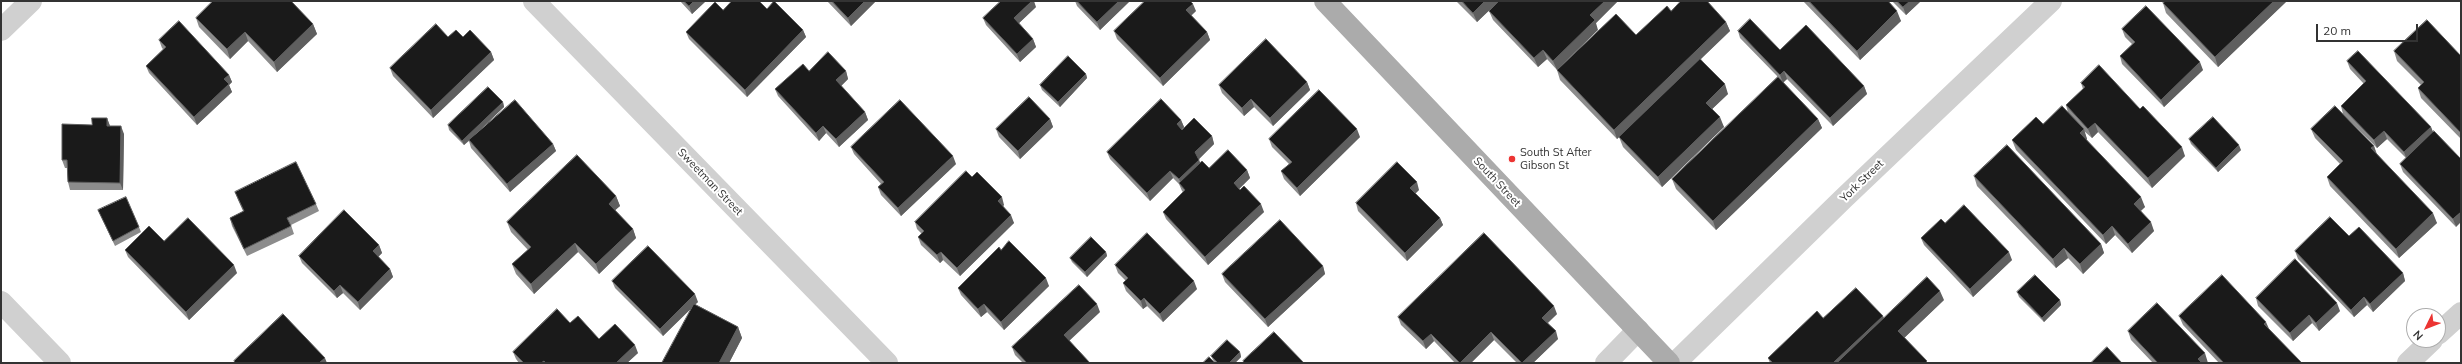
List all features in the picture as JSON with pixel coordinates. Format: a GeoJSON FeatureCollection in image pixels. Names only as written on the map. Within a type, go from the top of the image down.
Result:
{"type":"FeatureCollection","features":[{"type":"Feature","properties":{"kind":"main road","name":"South Street"},"geometry":{"type":"LineString","coordinates":[[1325,1],[1670,363]]}},
{"type":"Feature","properties":{"kind":"street"},"geometry":{"type":"LineString","coordinates":[[1,30],[32,1]]}},
{"type":"Feature","properties":{"kind":"street","name":"Sweetman Street"},"geometry":{"type":"LineString","coordinates":[[534,1],[887,363]]}},
{"type":"Feature","properties":{"kind":"street","name":"York Street"},"geometry":{"type":"LineString","coordinates":[[1675,363],[1844,198],[2051,1]]}},
{"type":"Feature","properties":{"kind":"street"},"geometry":{"type":"LineString","coordinates":[[1,302],[60,363]]}},
{"type":"Feature","properties":{"kind":"street"},"geometry":{"type":"LineString","coordinates":[[2446,327],[2461,313]]}},
{"type":"Feature","properties":{"kind":"street"},"geometry":{"type":"LineString","coordinates":[[1606,363],[1638,330]]}},
{"type":"Feature","properties":{"kind":"street"},"geometry":{"type":"LineString","coordinates":[[2408,363],[2424,348]]}},
{"type":"Feature","properties":{"kind":"building"},"geometry":{"type":"Polygon","coordinates":[[[213,1],[291,1],[313,24],[274,62],[245,32],[227,49],[196,18],[213,1]]]}},
{"type":"Feature","properties":{"kind":"building"},"geometry":{"type":"Polygon","coordinates":[[[684,1],[694,1],[689,6],[684,1]]]}},
{"type":"Feature","properties":{"kind":"building"},"geometry":{"type":"Polygon","coordinates":[[[732,1],[759,1],[767,9],[774,1],[803,30],[745,90],[686,32],[715,2],[723,10],[732,1]]]}},
{"type":"Feature","properties":{"kind":"building"},"geometry":{"type":"Polygon","coordinates":[[[832,1],[865,1],[848,18],[832,1]]]}},
{"type":"Feature","properties":{"kind":"building"},"geometry":{"type":"Polygon","coordinates":[[[1001,1],[1032,1],[1014,18],[1033,39],[1017,54],[983,18],[1001,1]]]}},
{"type":"Feature","properties":{"kind":"building"},"geometry":{"type":"Polygon","coordinates":[[[1077,1],[1119,1],[1097,22],[1077,1]]]}},
{"type":"Feature","properties":{"kind":"building"},"geometry":{"type":"Polygon","coordinates":[[[1145,1],[1190,1],[1193,4],[1186,10],[1207,32],[1160,78],[1114,31],[1145,1]]]}},
{"type":"Feature","properties":{"kind":"building"},"geometry":{"type":"Polygon","coordinates":[[[1462,1],[1485,1],[1473,13],[1462,1]]]}},
{"type":"Feature","properties":{"kind":"building"},"geometry":{"type":"Polygon","coordinates":[[[1499,1],[1605,1],[1590,15],[1595,20],[1553,61],[1543,50],[1534,58],[1489,11],[1499,1]]]}},
{"type":"Feature","properties":{"kind":"building"},"geometry":{"type":"Polygon","coordinates":[[[1681,1],[1707,1],[1726,22],[1614,130],[1557,70],[1616,14],[1636,35],[1667,6],[1671,11],[1681,1]]]}},
{"type":"Feature","properties":{"kind":"building"},"geometry":{"type":"Polygon","coordinates":[[[1809,1],[1888,1],[1897,11],[1857,51],[1809,1]]]}},
{"type":"Feature","properties":{"kind":"building"},"geometry":{"type":"Polygon","coordinates":[[[1897,1],[1910,1],[1903,7],[1897,1]]]}},
{"type":"Feature","properties":{"kind":"building"},"geometry":{"type":"Polygon","coordinates":[[[2166,1],[2274,1],[2215,57],[2163,3],[2166,1]]]}},
{"type":"Feature","properties":{"kind":"building"},"geometry":{"type":"Polygon","coordinates":[[[2146,6],[2200,62],[2161,100],[2120,56],[2135,42],[2122,29],[2146,6]]]}},
{"type":"Feature","properties":{"kind":"building"},"geometry":{"type":"Polygon","coordinates":[[[1750,19],[1780,50],[1806,25],[1864,86],[1830,118],[1784,71],[1780,75],[1738,31],[1750,19]]]}},
{"type":"Feature","properties":{"kind":"building"},"geometry":{"type":"Polygon","coordinates":[[[2427,20],[2461,56],[2461,133],[2418,88],[2424,82],[2394,51],[2427,20]]]}},
{"type":"Feature","properties":{"kind":"building"},"geometry":{"type":"Polygon","coordinates":[[[179,21],[229,75],[224,79],[229,84],[194,117],[146,66],[166,47],[159,40],[179,21]]]}},
{"type":"Feature","properties":{"kind":"building"},"geometry":{"type":"Polygon","coordinates":[[[436,24],[448,37],[456,30],[463,37],[470,30],[491,52],[431,110],[390,68],[436,24]]]}},
{"type":"Feature","properties":{"kind":"building"},"geometry":{"type":"Polygon","coordinates":[[[1266,39],[1307,82],[1270,118],[1251,99],[1242,108],[1219,85],[1266,39]]]}},
{"type":"Feature","properties":{"kind":"building"},"geometry":{"type":"Polygon","coordinates":[[[2358,51],[2431,127],[2404,152],[2384,131],[2374,140],[2341,106],[2366,81],[2347,61],[2358,51]]]}},
{"type":"Feature","properties":{"kind":"building"},"geometry":{"type":"Polygon","coordinates":[[[828,52],[846,71],[836,80],[865,112],[836,139],[823,126],[816,133],[775,89],[803,64],[809,71],[828,52]]]}},
{"type":"Feature","properties":{"kind":"building"},"geometry":{"type":"Polygon","coordinates":[[[1068,56],[1086,74],[1058,102],[1040,85],[1068,56]]]}},
{"type":"Feature","properties":{"kind":"building"},"geometry":{"type":"Polygon","coordinates":[[[1700,59],[1725,84],[1706,103],[1720,117],[1658,177],[1619,137],[1700,59]]]}},
{"type":"Feature","properties":{"kind":"building"},"geometry":{"type":"Polygon","coordinates":[[[2099,65],[2140,109],[2143,106],[2182,147],[2148,178],[2095,123],[2088,129],[2066,105],[2085,87],[2081,83],[2099,65]]]}},
{"type":"Feature","properties":{"kind":"building"},"geometry":{"type":"Polygon","coordinates":[[[1778,77],[1818,119],[1713,221],[1672,179],[1778,77]]]}},
{"type":"Feature","properties":{"kind":"building"},"geometry":{"type":"Polygon","coordinates":[[[488,87],[503,102],[462,141],[448,125],[488,87]]]}},
{"type":"Feature","properties":{"kind":"building"},"geometry":{"type":"Polygon","coordinates":[[[1319,90],[1357,129],[1297,188],[1281,171],[1292,162],[1269,139],[1319,90]]]}},
{"type":"Feature","properties":{"kind":"building"},"geometry":{"type":"Polygon","coordinates":[[[1029,97],[1050,119],[1018,151],[996,129],[1029,97]]]}},
{"type":"Feature","properties":{"kind":"building"},"geometry":{"type":"Polygon","coordinates":[[[1161,99],[1181,120],[1177,124],[1182,130],[1194,118],[1212,136],[1195,152],[1199,160],[1179,179],[1170,171],[1147,193],[1107,152],[1161,99]]]}},
{"type":"Feature","properties":{"kind":"building"},"geometry":{"type":"Polygon","coordinates":[[[515,100],[553,144],[507,184],[469,140],[515,100]]]}},
{"type":"Feature","properties":{"kind":"building"},"geometry":{"type":"Polygon","coordinates":[[[900,100],[953,156],[898,208],[878,187],[884,182],[851,147],[900,100]]]}},
{"type":"Feature","properties":{"kind":"building"},"geometry":{"type":"Polygon","coordinates":[[[2062,106],[2084,129],[2080,133],[2141,197],[2134,204],[2151,222],[2128,244],[2112,226],[2103,235],[2012,140],[2036,117],[2043,124],[2062,106]]]}},
{"type":"Feature","properties":{"kind":"building"},"geometry":{"type":"Polygon","coordinates":[[[2335,106],[2374,146],[2371,148],[2433,213],[2396,249],[2327,177],[2343,161],[2311,129],[2335,106]]]}},
{"type":"Feature","properties":{"kind":"building"},"geometry":{"type":"Polygon","coordinates":[[[2213,117],[2239,145],[2216,168],[2189,139],[2213,117]]]}},
{"type":"Feature","properties":{"kind":"building"},"geometry":{"type":"Polygon","coordinates":[[[92,118],[107,118],[107,126],[121,126],[120,183],[68,182],[67,160],[62,160],[62,124],[92,125],[92,118]]]}},
{"type":"Feature","properties":{"kind":"building"},"geometry":{"type":"Polygon","coordinates":[[[2434,131],[2461,159],[2461,212],[2453,219],[2400,164],[2434,131]]]}},
{"type":"Feature","properties":{"kind":"building"},"geometry":{"type":"Polygon","coordinates":[[[2007,145],[2101,244],[2080,264],[2064,248],[2053,259],[1974,176],[2007,145]]]}},
{"type":"Feature","properties":{"kind":"building"},"geometry":{"type":"Polygon","coordinates":[[[1228,150],[1247,170],[1234,183],[1240,190],[1244,186],[1261,204],[1205,257],[1163,212],[1185,190],[1179,183],[1202,161],[1209,168],[1228,150]]]}},
{"type":"Feature","properties":{"kind":"building"},"geometry":{"type":"Polygon","coordinates":[[[577,155],[616,196],[609,204],[633,229],[596,264],[575,243],[531,284],[512,264],[531,247],[507,222],[577,155]]]}},
{"type":"Feature","properties":{"kind":"building"},"geometry":{"type":"Polygon","coordinates":[[[296,162],[316,204],[287,218],[291,226],[244,249],[230,218],[244,211],[235,192],[296,162]]]}},
{"type":"Feature","properties":{"kind":"building"},"geometry":{"type":"Polygon","coordinates":[[[1397,162],[1417,182],[1410,188],[1440,218],[1405,253],[1356,203],[1397,162]]]}},
{"type":"Feature","properties":{"kind":"building"},"geometry":{"type":"Polygon","coordinates":[[[966,171],[972,177],[977,172],[1002,197],[998,201],[1011,215],[957,268],[941,252],[937,255],[918,237],[924,231],[915,222],[966,171]]]}},
{"type":"Feature","properties":{"kind":"building"},"geometry":{"type":"Polygon","coordinates":[[[126,197],[139,227],[113,241],[98,210],[126,197]]]}},
{"type":"Feature","properties":{"kind":"building"},"geometry":{"type":"Polygon","coordinates":[[[1964,205],[2009,252],[1970,289],[1921,238],[1941,219],[1945,223],[1964,205]]]}},
{"type":"Feature","properties":{"kind":"building"},"geometry":{"type":"Polygon","coordinates":[[[344,210],[379,245],[373,251],[390,269],[358,302],[340,285],[334,291],[299,256],[344,210]]]}},
{"type":"Feature","properties":{"kind":"building"},"geometry":{"type":"Polygon","coordinates":[[[2330,217],[2349,236],[2359,227],[2403,273],[2370,304],[2364,297],[2351,310],[2295,251],[2330,217]]]}},
{"type":"Feature","properties":{"kind":"building"},"geometry":{"type":"Polygon","coordinates":[[[188,218],[234,265],[186,312],[125,250],[149,226],[164,241],[188,218]]]}},
{"type":"Feature","properties":{"kind":"building"},"geometry":{"type":"Polygon","coordinates":[[[1280,220],[1323,266],[1265,319],[1222,274],[1280,220]]]}},
{"type":"Feature","properties":{"kind":"building"},"geometry":{"type":"Polygon","coordinates":[[[1147,233],[1194,281],[1160,314],[1144,298],[1141,301],[1123,283],[1128,278],[1115,265],[1147,233]]]}},
{"type":"Feature","properties":{"kind":"building"},"geometry":{"type":"Polygon","coordinates":[[[1484,233],[1554,306],[1542,318],[1556,331],[1522,363],[1491,332],[1460,363],[1431,334],[1423,341],[1398,317],[1484,233]]]}},
{"type":"Feature","properties":{"kind":"building"},"geometry":{"type":"Polygon","coordinates":[[[1091,237],[1106,252],[1085,272],[1070,258],[1091,237]]]}},
{"type":"Feature","properties":{"kind":"building"},"geometry":{"type":"Polygon","coordinates":[[[1009,241],[1046,278],[1001,322],[984,304],[978,309],[958,288],[999,247],[1001,250],[1009,241]]]}},
{"type":"Feature","properties":{"kind":"building"},"geometry":{"type":"Polygon","coordinates":[[[648,246],[695,294],[660,329],[612,281],[648,246]]]}},
{"type":"Feature","properties":{"kind":"building"},"geometry":{"type":"Polygon","coordinates":[[[2295,259],[2337,303],[2316,323],[2309,315],[2290,333],[2256,298],[2295,259]]]}},
{"type":"Feature","properties":{"kind":"building"},"geometry":{"type":"Polygon","coordinates":[[[2035,275],[2060,300],[2042,318],[2017,292],[2035,275]]]}},
{"type":"Feature","properties":{"kind":"building"},"geometry":{"type":"Polygon","coordinates":[[[2222,275],[2266,322],[2264,324],[2301,362],[2300,363],[2224,363],[2179,316],[2222,275]]]}},
{"type":"Feature","properties":{"kind":"building"},"geometry":{"type":"Polygon","coordinates":[[[1927,277],[1940,291],[1898,331],[1927,361],[1925,363],[1837,363],[1927,277]]]}},
{"type":"Feature","properties":{"kind":"building"},"geometry":{"type":"Polygon","coordinates":[[[1079,285],[1097,304],[1064,335],[1090,363],[1027,363],[1012,347],[1079,285]]]}},
{"type":"Feature","properties":{"kind":"building"},"geometry":{"type":"Polygon","coordinates":[[[1856,288],[1883,316],[1833,363],[1773,363],[1768,358],[1817,311],[1823,318],[1856,288]]]}},
{"type":"Feature","properties":{"kind":"building"},"geometry":{"type":"Polygon","coordinates":[[[2157,303],[2205,353],[2198,359],[2202,363],[2158,363],[2128,331],[2157,303]]]}},
{"type":"Feature","properties":{"kind":"building"},"geometry":{"type":"Polygon","coordinates":[[[694,304],[738,327],[719,363],[662,363],[694,304]]]}},
{"type":"Feature","properties":{"kind":"building"},"geometry":{"type":"Polygon","coordinates":[[[557,309],[570,323],[578,316],[599,339],[615,324],[635,345],[616,363],[546,363],[544,361],[541,363],[524,363],[513,352],[557,309]]]}},
{"type":"Feature","properties":{"kind":"building"},"geometry":{"type":"Polygon","coordinates":[[[283,314],[325,358],[319,363],[236,363],[234,361],[283,314]]]}},
{"type":"Feature","properties":{"kind":"building"},"geometry":{"type":"Polygon","coordinates":[[[1274,332],[1304,363],[1245,363],[1243,361],[1274,332]]]}},
{"type":"Feature","properties":{"kind":"building"},"geometry":{"type":"Polygon","coordinates":[[[1227,340],[1240,352],[1229,363],[1218,363],[1211,356],[1227,340]]]}},
{"type":"Feature","properties":{"kind":"building"},"geometry":{"type":"Polygon","coordinates":[[[2107,347],[2122,363],[2091,363],[2107,347]]]}},
{"type":"Feature","properties":{"kind":"building"},"geometry":{"type":"Polygon","coordinates":[[[1209,357],[1215,363],[1203,363],[1209,357]]]}},
{"type":"Feature","properties":{"kind":"place","name":"South St After Gibson St"},"geometry":{"type":"Point","coordinates":[1512,159]}}]}
